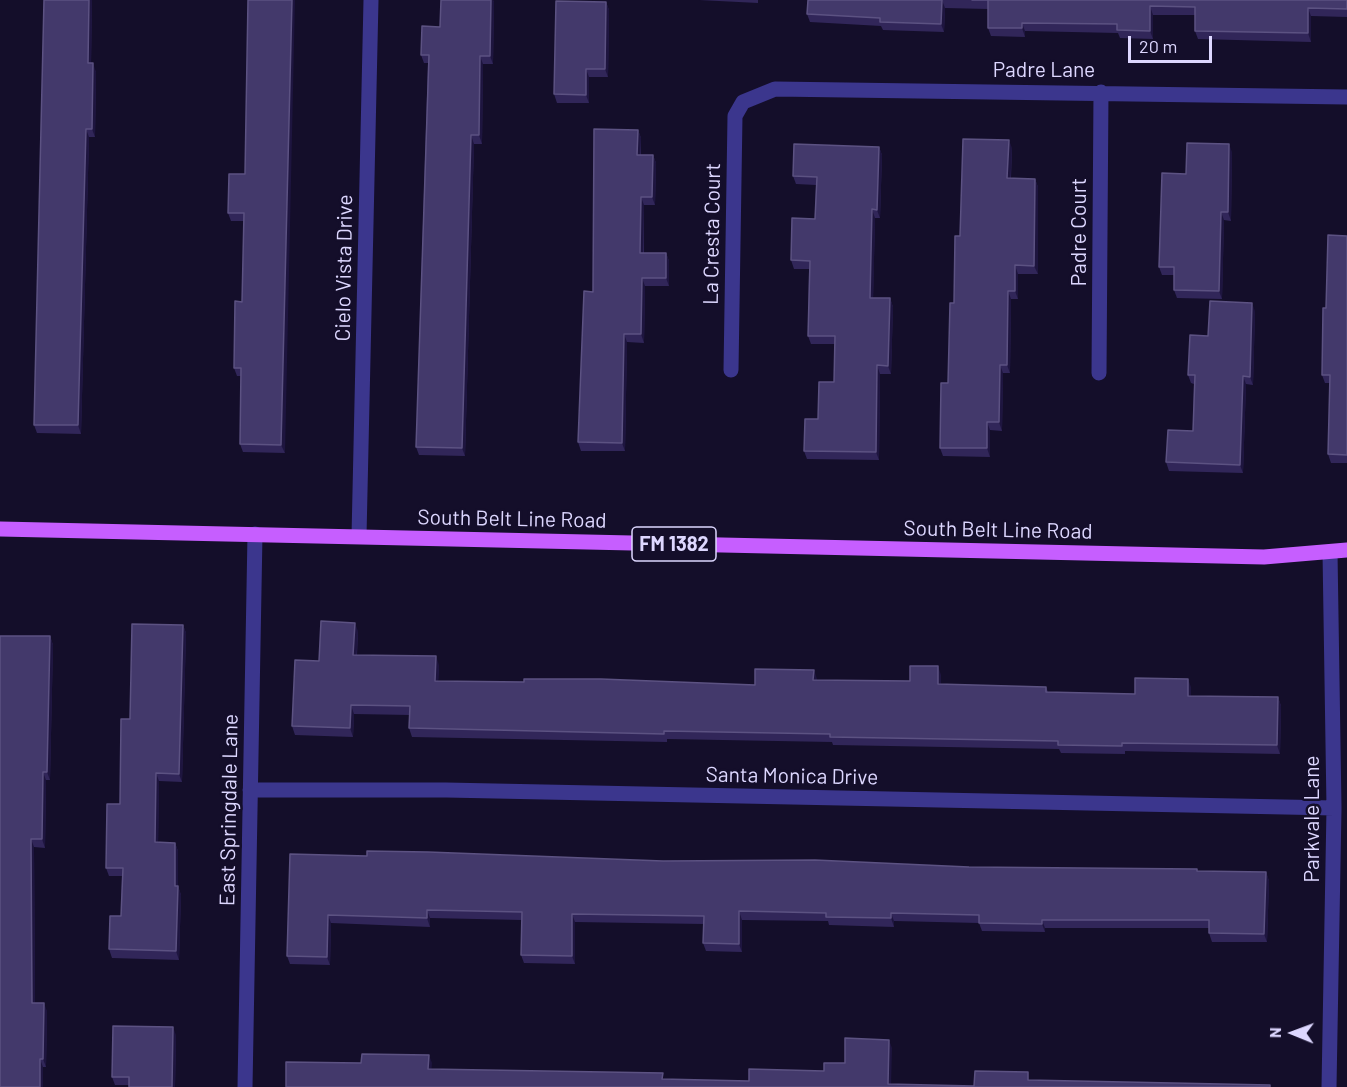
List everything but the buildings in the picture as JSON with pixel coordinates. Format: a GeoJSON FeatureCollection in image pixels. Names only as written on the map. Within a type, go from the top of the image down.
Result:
{"type":"FeatureCollection","features":[{"type":"Feature","properties":{"kind":"main road","name":"South Belt Line Road"},"geometry":{"type":"LineString","coordinates":[[0,529],[1264,557],[1347,550]]}},
{"type":"Feature","properties":{"kind":"street","name":"Cielo Vista Drive"},"geometry":{"type":"LineString","coordinates":[[359,536],[371,0]]}},
{"type":"Feature","properties":{"kind":"street","name":"Padre Lane"},"geometry":{"type":"LineString","coordinates":[[743,102],[775,89],[1347,97]]}},
{"type":"Feature","properties":{"kind":"street","name":"Padre Court"},"geometry":{"type":"LineString","coordinates":[[1099,373],[1101,92]]}},
{"type":"Feature","properties":{"kind":"street","name":"La Cresta Court"},"geometry":{"type":"LineString","coordinates":[[731,370],[735,116],[743,102]]}},
{"type":"Feature","properties":{"kind":"street","name":"East Springdale Lane"},"geometry":{"type":"LineString","coordinates":[[245,1087],[255,534]]}},
{"type":"Feature","properties":{"kind":"street","name":"Parkvale Lane"},"geometry":{"type":"LineString","coordinates":[[1329,1087],[1334,808],[1330,552]]}},
{"type":"Feature","properties":{"kind":"street","name":"Santa Monica Drive"},"geometry":{"type":"LineString","coordinates":[[250,790],[458,790],[1334,808]]}}]}
